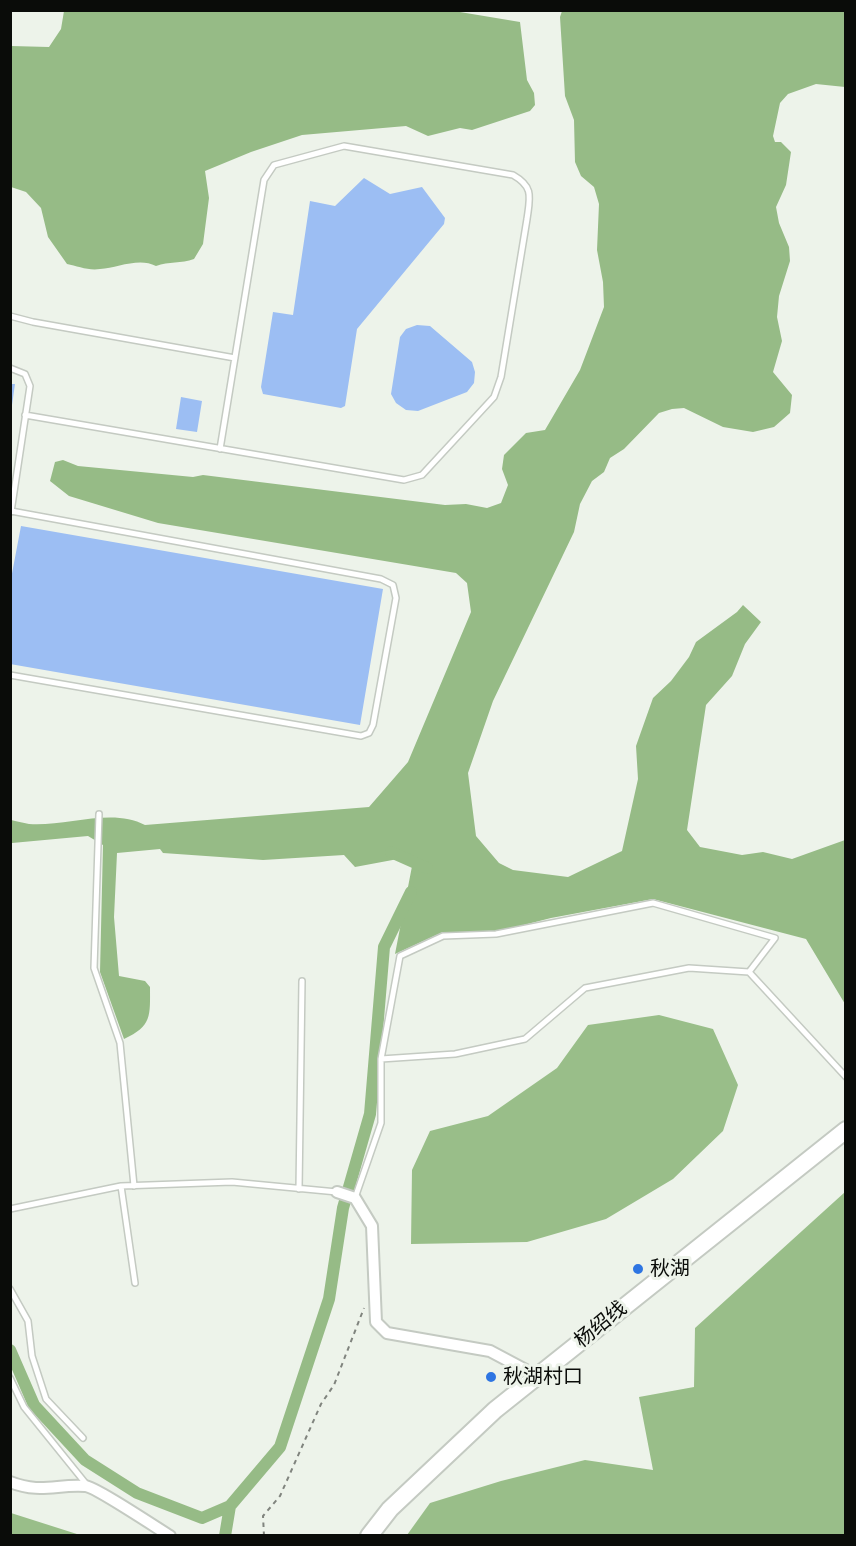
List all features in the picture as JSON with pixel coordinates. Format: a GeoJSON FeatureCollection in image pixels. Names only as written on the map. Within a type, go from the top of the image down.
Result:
{"type":"FeatureCollection","features":[{"type":"Feature","properties":{"kind":"main road","name":"杨绍线"},"geometry":{"type":"LineString","coordinates":[[369,1536],[399,1500],[495,1410],[846,1130]]}},
{"type":"Feature","properties":{"kind":"street"},"geometry":{"type":"LineString","coordinates":[[337,1192],[355,1198],[372,1226],[376,1322],[387,1333],[490,1351],[537,1376]]}},
{"type":"Feature","properties":{"kind":"street"},"geometry":{"type":"LineString","coordinates":[[10,1482],[24,1487],[51,1489],[87,1485],[170,1536]]}},
{"type":"Feature","properties":{"kind":"lane"},"geometry":{"type":"LineString","coordinates":[[25,415],[404,480],[422,475],[494,397],[501,377],[527,219],[530,195],[525,182],[513,175],[344,146],[274,165],[264,180],[219,448]]}},
{"type":"Feature","properties":{"kind":"lane"},"geometry":{"type":"LineString","coordinates":[[10,316],[235,358]]}},
{"type":"Feature","properties":{"kind":"lane"},"geometry":{"type":"LineString","coordinates":[[10,368],[25,374],[30,386],[11,512],[381,579],[393,585],[396,598],[374,725],[369,733],[361,736],[10,675]]}},
{"type":"Feature","properties":{"kind":"lane"},"geometry":{"type":"LineString","coordinates":[[99,814],[94,968],[120,1043],[134,1186]]}},
{"type":"Feature","properties":{"kind":"lane"},"geometry":{"type":"LineString","coordinates":[[355,1198],[381,1123],[381,1059],[400,956],[443,936],[496,934],[653,903],[775,938],[749,972]]}},
{"type":"Feature","properties":{"kind":"lane"},"geometry":{"type":"LineString","coordinates":[[381,1059],[455,1054],[525,1039],[585,988],[689,968],[749,972],[846,1077]]}},
{"type":"Feature","properties":{"kind":"lane"},"geometry":{"type":"LineString","coordinates":[[299,1189],[302,981]]}},
{"type":"Feature","properties":{"kind":"lane"},"geometry":{"type":"LineString","coordinates":[[10,1209],[121,1186],[232,1182],[337,1192]]}},
{"type":"Feature","properties":{"kind":"lane"},"geometry":{"type":"LineString","coordinates":[[121,1186],[135,1282]]}},
{"type":"Feature","properties":{"kind":"lane"},"geometry":{"type":"LineString","coordinates":[[10,1289],[28,1321],[32,1356],[46,1399],[83,1438]]}},
{"type":"Feature","properties":{"kind":"lane"},"geometry":{"type":"LineString","coordinates":[[10,1378],[24,1407],[87,1485]]}},
{"type":"Feature","properties":{"kind":"path"},"geometry":{"type":"LineString","coordinates":[[264,1536],[263,1516],[280,1496],[321,1404],[334,1385],[374,1282]]}},
{"type":"Feature","properties":{"kind":"shaded area"},"geometry":{"type":"Polygon","coordinates":[[[64,11],[454,11],[520,22],[527,80],[534,93],[535,105],[530,111],[472,130],[460,128],[428,136],[406,126],[302,135],[251,152],[205,171],[209,198],[203,244],[194,259],[156,266],[135,263],[96,269],[67,264],[48,237],[41,208],[26,192],[11,187],[11,46],[49,47],[61,29],[64,11]]]}},
{"type":"Feature","properties":{"kind":"shaded area"},"geometry":{"type":"Polygon","coordinates":[[[562,11],[845,11],[845,87],[816,84],[788,94],[780,103],[773,136],[775,142],[781,142],[791,152],[786,185],[776,207],[779,223],[789,247],[790,261],[779,296],[777,317],[782,341],[773,372],[792,395],[790,413],[774,427],[753,432],[723,427],[684,408],[659,413],[624,449],[610,458],[604,472],[592,481],[580,504],[574,532],[493,701],[468,773],[476,836],[499,863],[513,870],[568,877],[622,851],[638,779],[636,746],[653,698],[671,681],[689,657],[696,642],[743,605],[761,622],[745,644],[732,676],[706,705],[687,830],[700,847],[742,855],[763,852],[792,859],[845,840],[845,1004],[806,939],[653,899],[551,918],[496,932],[443,932],[395,954],[414,856],[355,867],[344,855],[263,860],[163,853],[160,849],[117,853],[114,917],[119,976],[145,981],[150,987],[148,1019],[140,1029],[124,1039],[100,972],[103,845],[88,836],[12,843],[11,845],[11,820],[43,824],[118,818],[145,825],[369,807],[408,762],[471,612],[467,583],[456,573],[158,523],[69,496],[50,481],[55,462],[63,460],[78,466],[193,477],[203,475],[445,505],[466,504],[487,508],[501,503],[508,485],[502,469],[504,455],[526,433],[545,430],[580,370],[604,307],[603,282],[597,250],[599,204],[594,187],[581,176],[575,162],[574,120],[565,96],[560,17],[562,11]]]}},
{"type":"Feature","properties":{"kind":"shaded area"},"geometry":{"type":"Polygon","coordinates":[[[659,1015],[713,1029],[738,1085],[723,1131],[673,1179],[606,1219],[527,1242],[411,1244],[412,1170],[430,1131],[488,1116],[557,1068],[588,1025],[659,1015]]]}},
{"type":"Feature","properties":{"kind":"shaded area"},"geometry":{"type":"Polygon","coordinates":[[[845,1192],[845,1535],[407,1535],[430,1503],[501,1481],[585,1460],[653,1470],[639,1397],[694,1387],[695,1328],[845,1192]]]}},
{"type":"Feature","properties":{"kind":"shaded area"},"geometry":{"type":"Polygon","coordinates":[[[11,1513],[80,1535],[11,1535],[11,1513]]]}},
{"type":"Feature","properties":{"kind":"building"},"geometry":{"type":"Polygon","coordinates":[[[364,178],[390,194],[422,187],[445,218],[444,224],[357,329],[345,406],[341,408],[263,394],[261,387],[273,312],[293,315],[310,201],[335,206],[364,178]]]}},
{"type":"Feature","properties":{"kind":"building"},"geometry":{"type":"Polygon","coordinates":[[[417,325],[430,326],[472,362],[475,372],[474,383],[467,392],[418,411],[406,410],[396,403],[391,394],[400,337],[406,329],[417,325]]]}},
{"type":"Feature","properties":{"kind":"building"},"geometry":{"type":"Polygon","coordinates":[[[10,384],[15,384],[12,405],[10,405],[10,384]]]}},
{"type":"Feature","properties":{"kind":"building"},"geometry":{"type":"Polygon","coordinates":[[[181,397],[202,401],[197,432],[176,429],[181,397]]]}},
{"type":"Feature","properties":{"kind":"building"},"geometry":{"type":"Polygon","coordinates":[[[21,526],[383,589],[360,725],[10,664],[10,584],[21,526]]]}},
{"type":"Feature","properties":{"kind":"waterway"},"geometry":{"type":"LineString","coordinates":[[391,852],[427,868]]}},
{"type":"Feature","properties":{"kind":"waterway"},"geometry":{"type":"LineString","coordinates":[[10,1350],[34,1405],[85,1460],[137,1493],[202,1518],[230,1506],[280,1447],[329,1299],[343,1208],[370,1114],[384,947],[411,892]]}},
{"type":"Feature","properties":{"kind":"waterway"},"geometry":{"type":"LineString","coordinates":[[225,1536],[230,1506]]}},
{"type":"Feature","properties":{"kind":"place","name":"秋湖"},"geometry":{"type":"Point","coordinates":[638,1269]}},
{"type":"Feature","properties":{"kind":"place","name":"秋湖村口"},"geometry":{"type":"Point","coordinates":[491,1377]}}]}
